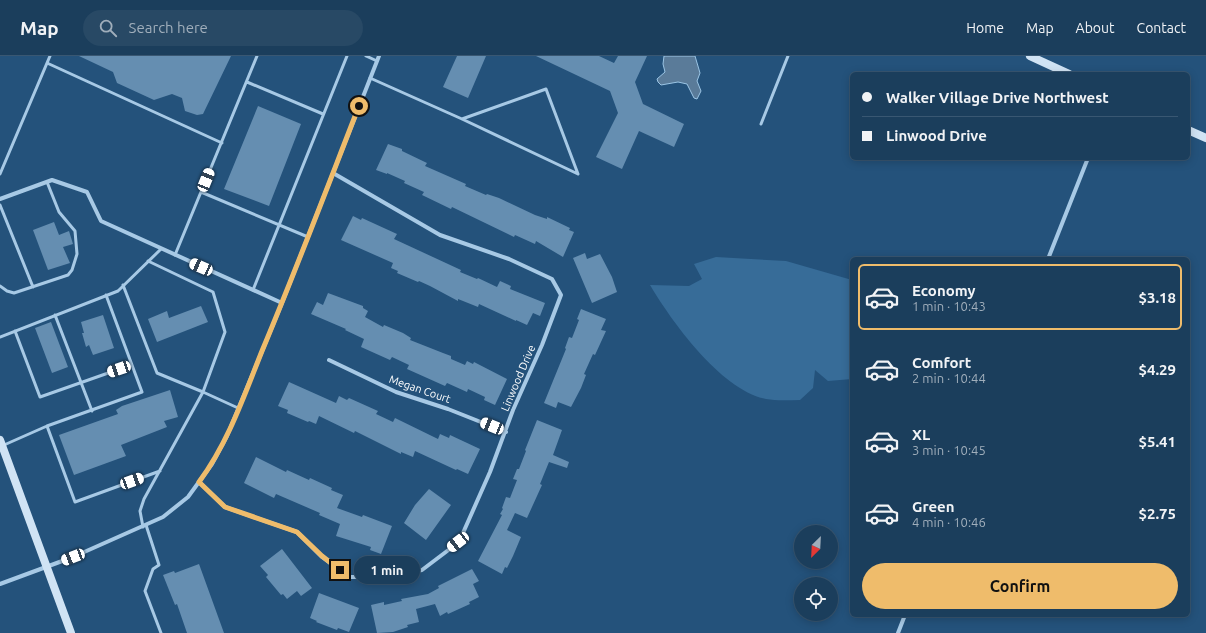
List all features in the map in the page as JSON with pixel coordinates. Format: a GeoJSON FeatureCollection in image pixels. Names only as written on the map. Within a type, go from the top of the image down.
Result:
{"type":"FeatureCollection","features":[{"type":"Feature","properties":{"kind":"main road"},"geometry":{"type":"LineString","coordinates":[[1033,57],[1065,72]]}},
{"type":"Feature","properties":{"kind":"main road"},"geometry":{"type":"LineString","coordinates":[[1190,131],[1206,138]]}},
{"type":"Feature","properties":{"kind":"main road"},"geometry":{"type":"LineString","coordinates":[[1,443],[71,633]]}},
{"type":"Feature","properties":{"kind":"street"},"geometry":{"type":"LineString","coordinates":[[0,584],[47,567],[163,517],[188,497],[212,464],[227,436],[282,303],[378,56]]}},
{"type":"Feature","properties":{"kind":"street"},"geometry":{"type":"LineString","coordinates":[[1049,257],[1087,160]]}},
{"type":"Feature","properties":{"kind":"street","name":"Linwood Drive"},"geometry":{"type":"LineString","coordinates":[[199,482],[225,507],[297,532],[322,556],[348,577],[386,576],[422,570],[458,542],[490,472],[513,410],[542,345],[561,295],[552,279],[509,259],[440,235],[332,173]]}},
{"type":"Feature","properties":{"kind":"street"},"geometry":{"type":"LineString","coordinates":[[0,199],[52,180],[87,192],[101,221],[282,303]]}},
{"type":"Feature","properties":{"kind":"street","name":"Megan Court"},"geometry":{"type":"LineString","coordinates":[[329,360],[396,392],[448,409],[506,432]]}},
{"type":"Feature","properties":{"kind":"street"},"geometry":{"type":"LineString","coordinates":[[898,633],[904,617]]}},
{"type":"Feature","properties":{"kind":"lane"},"geometry":{"type":"LineString","coordinates":[[0,174],[50,56]]}},
{"type":"Feature","properties":{"kind":"lane"},"geometry":{"type":"LineString","coordinates":[[175,255],[257,56]]}},
{"type":"Feature","properties":{"kind":"lane"},"geometry":{"type":"LineString","coordinates":[[253,290],[347,56]]}},
{"type":"Feature","properties":{"kind":"lane"},"geometry":{"type":"LineString","coordinates":[[366,56],[377,61]]}},
{"type":"Feature","properties":{"kind":"lane"},"geometry":{"type":"LineString","coordinates":[[760,124],[788,56]]}},
{"type":"Feature","properties":{"kind":"lane"},"geometry":{"type":"LineString","coordinates":[[47,63],[222,143]]}},
{"type":"Feature","properties":{"kind":"lane"},"geometry":{"type":"LineString","coordinates":[[370,78],[462,119],[578,174],[546,89],[462,119]]}},
{"type":"Feature","properties":{"kind":"lane"},"geometry":{"type":"LineString","coordinates":[[247,82],[324,114]]}},
{"type":"Feature","properties":{"kind":"lane"},"geometry":{"type":"LineString","coordinates":[[0,286],[7,291],[14,293],[68,275],[72,270],[77,254],[75,231],[58,212],[46,182]]}},
{"type":"Feature","properties":{"kind":"lane"},"geometry":{"type":"LineString","coordinates":[[201,192],[308,237]]}},
{"type":"Feature","properties":{"kind":"lane"},"geometry":{"type":"LineString","coordinates":[[0,205],[33,287]]}},
{"type":"Feature","properties":{"kind":"lane"},"geometry":{"type":"LineString","coordinates":[[0,337],[118,291],[162,249]]}},
{"type":"Feature","properties":{"kind":"lane"},"geometry":{"type":"LineString","coordinates":[[148,261],[213,292],[225,332],[203,392],[144,499],[140,511],[159,565],[153,569],[145,591],[161,633]]}},
{"type":"Feature","properties":{"kind":"lane"},"geometry":{"type":"LineString","coordinates":[[123,285],[156,373],[238,408]]}},
{"type":"Feature","properties":{"kind":"lane"},"geometry":{"type":"LineString","coordinates":[[1,443],[142,392],[106,295]]}},
{"type":"Feature","properties":{"kind":"lane"},"geometry":{"type":"LineString","coordinates":[[55,315],[92,411]]}},
{"type":"Feature","properties":{"kind":"lane"},"geometry":{"type":"LineString","coordinates":[[14,331],[40,397],[132,365]]}},
{"type":"Feature","properties":{"kind":"lane"},"geometry":{"type":"LineString","coordinates":[[47,426],[75,502],[160,471]]}},
{"type":"Feature","properties":{"kind":"shaded area"},"geometry":{"type":"Polygon","coordinates":[[[664,56],[695,56],[700,73],[697,81],[701,91],[697,99],[694,98],[687,84],[678,82],[661,85],[658,82],[657,79],[665,72],[663,64],[664,56]]]}},
{"type":"Feature","properties":{"kind":"shaded area"},"geometry":{"type":"Polygon","coordinates":[[[716,257],[786,261],[850,279],[850,379],[828,381],[815,370],[813,388],[800,400],[766,399],[749,393],[732,383],[715,369],[699,352],[671,317],[650,285],[689,286],[702,279],[694,264],[716,257]]]}},
{"type":"Feature","properties":{"kind":"building"},"geometry":{"type":"Polygon","coordinates":[[[79,56],[231,56],[203,114],[197,115],[185,111],[182,98],[172,94],[154,100],[117,83],[113,72],[79,56]]]}},
{"type":"Feature","properties":{"kind":"building"},"geometry":{"type":"Polygon","coordinates":[[[457,56],[486,56],[468,98],[443,87],[457,56]]]}},
{"type":"Feature","properties":{"kind":"building"},"geometry":{"type":"Polygon","coordinates":[[[536,56],[599,56],[614,63],[618,56],[647,56],[635,82],[643,104],[684,124],[674,147],[639,131],[622,169],[596,157],[618,113],[610,91],[536,56]]]}},
{"type":"Feature","properties":{"kind":"building"},"geometry":{"type":"Polygon","coordinates":[[[258,106],[301,124],[269,206],[224,189],[258,106]]]}},
{"type":"Feature","properties":{"kind":"building"},"geometry":{"type":"Polygon","coordinates":[[[388,144],[402,149],[402,151],[427,163],[425,166],[466,184],[465,186],[486,195],[499,198],[535,215],[547,219],[547,217],[570,228],[569,230],[574,232],[563,257],[536,241],[535,244],[515,235],[514,237],[452,207],[451,209],[422,195],[424,192],[404,183],[405,181],[376,170],[388,144]]]}},
{"type":"Feature","properties":{"kind":"building"},"geometry":{"type":"Polygon","coordinates":[[[353,216],[361,220],[362,218],[397,234],[394,239],[461,270],[460,272],[477,279],[478,278],[497,287],[500,281],[511,286],[510,289],[545,303],[540,316],[533,313],[527,325],[479,304],[478,307],[458,299],[458,301],[430,286],[397,273],[398,271],[391,268],[393,263],[341,240],[353,216]]]}},
{"type":"Feature","properties":{"kind":"building"},"geometry":{"type":"Polygon","coordinates":[[[54,222],[59,235],[69,231],[73,244],[63,247],[70,263],[48,270],[33,230],[54,222]]]}},
{"type":"Feature","properties":{"kind":"building"},"geometry":{"type":"Polygon","coordinates":[[[585,253],[587,259],[600,254],[612,277],[617,292],[592,303],[573,258],[585,253]]]}},
{"type":"Feature","properties":{"kind":"building"},"geometry":{"type":"Polygon","coordinates":[[[328,293],[363,306],[363,308],[368,311],[365,317],[383,327],[384,325],[403,333],[411,338],[410,340],[451,356],[451,359],[465,365],[467,361],[473,364],[474,362],[507,379],[495,405],[484,400],[485,397],[468,389],[467,392],[447,383],[445,386],[407,369],[409,365],[392,357],[390,360],[361,347],[364,339],[345,330],[346,329],[311,314],[317,302],[323,305],[328,293]]]}},
{"type":"Feature","properties":{"kind":"building"},"geometry":{"type":"Polygon","coordinates":[[[201,306],[208,322],[157,342],[148,319],[167,311],[169,318],[201,306]]]}},
{"type":"Feature","properties":{"kind":"building"},"geometry":{"type":"Polygon","coordinates":[[[581,309],[606,319],[601,330],[606,331],[595,355],[593,354],[584,374],[586,375],[581,388],[571,407],[558,402],[556,408],[544,403],[566,349],[565,348],[569,337],[572,338],[579,320],[577,319],[581,309]]]}},
{"type":"Feature","properties":{"kind":"building"},"geometry":{"type":"Polygon","coordinates":[[[103,315],[114,348],[93,355],[89,345],[86,347],[81,322],[103,315]]]}},
{"type":"Feature","properties":{"kind":"building"},"geometry":{"type":"Polygon","coordinates":[[[51,322],[68,367],[52,373],[35,328],[51,322]]]}},
{"type":"Feature","properties":{"kind":"building"},"geometry":{"type":"Polygon","coordinates":[[[289,382],[336,403],[339,396],[347,400],[349,398],[378,411],[376,414],[393,422],[395,418],[438,439],[440,434],[449,438],[450,435],[480,449],[468,474],[415,451],[413,457],[401,452],[401,454],[355,431],[354,433],[319,416],[316,424],[309,421],[308,422],[287,413],[288,410],[278,406],[289,382]]]}},
{"type":"Feature","properties":{"kind":"building"},"geometry":{"type":"Polygon","coordinates":[[[170,390],[178,417],[164,421],[167,427],[121,445],[126,456],[74,475],[59,435],[118,414],[116,410],[122,406],[170,390]]]}},
{"type":"Feature","properties":{"kind":"building"},"geometry":{"type":"Polygon","coordinates":[[[537,420],[562,430],[553,455],[569,462],[567,468],[549,462],[540,484],[542,485],[527,518],[515,513],[507,530],[521,537],[507,568],[505,567],[502,574],[478,561],[502,515],[500,514],[506,497],[510,498],[517,480],[513,479],[517,469],[519,469],[537,420]]]}},
{"type":"Feature","properties":{"kind":"building"},"geometry":{"type":"Polygon","coordinates":[[[256,457],[286,472],[287,470],[309,480],[310,478],[332,488],[331,490],[343,495],[337,508],[362,517],[363,515],[392,526],[381,554],[370,550],[371,547],[336,536],[340,524],[319,515],[320,513],[276,494],[274,498],[244,483],[256,457]]]}},
{"type":"Feature","properties":{"kind":"building"},"geometry":{"type":"Polygon","coordinates":[[[429,489],[451,505],[426,540],[404,523],[415,505],[429,489]]]}},
{"type":"Feature","properties":{"kind":"building"},"geometry":{"type":"Polygon","coordinates":[[[282,549],[312,588],[301,596],[297,591],[287,599],[283,594],[281,595],[266,577],[268,575],[260,566],[282,549]]]}},
{"type":"Feature","properties":{"kind":"building"},"geometry":{"type":"Polygon","coordinates":[[[199,564],[224,633],[187,633],[177,604],[175,605],[163,575],[174,571],[175,573],[199,564]]]}},
{"type":"Feature","properties":{"kind":"building"},"geometry":{"type":"Polygon","coordinates":[[[472,569],[479,581],[473,584],[479,597],[469,602],[470,604],[440,616],[435,604],[416,609],[419,622],[407,625],[408,627],[393,632],[377,633],[371,605],[384,602],[384,605],[402,601],[401,599],[428,594],[439,588],[438,586],[472,569]]]}},
{"type":"Feature","properties":{"kind":"building"},"geometry":{"type":"Polygon","coordinates":[[[319,593],[359,608],[349,632],[338,628],[337,630],[316,622],[317,621],[310,618],[319,593]]]}},
{"type":"Feature","properties":{"kind":"route"},"geometry":{"type":"LineString","coordinates":[[340,570],[322,556],[297,532],[270,524],[225,507],[199,482],[212,464],[227,436],[282,303],[359,106]]}}]}
